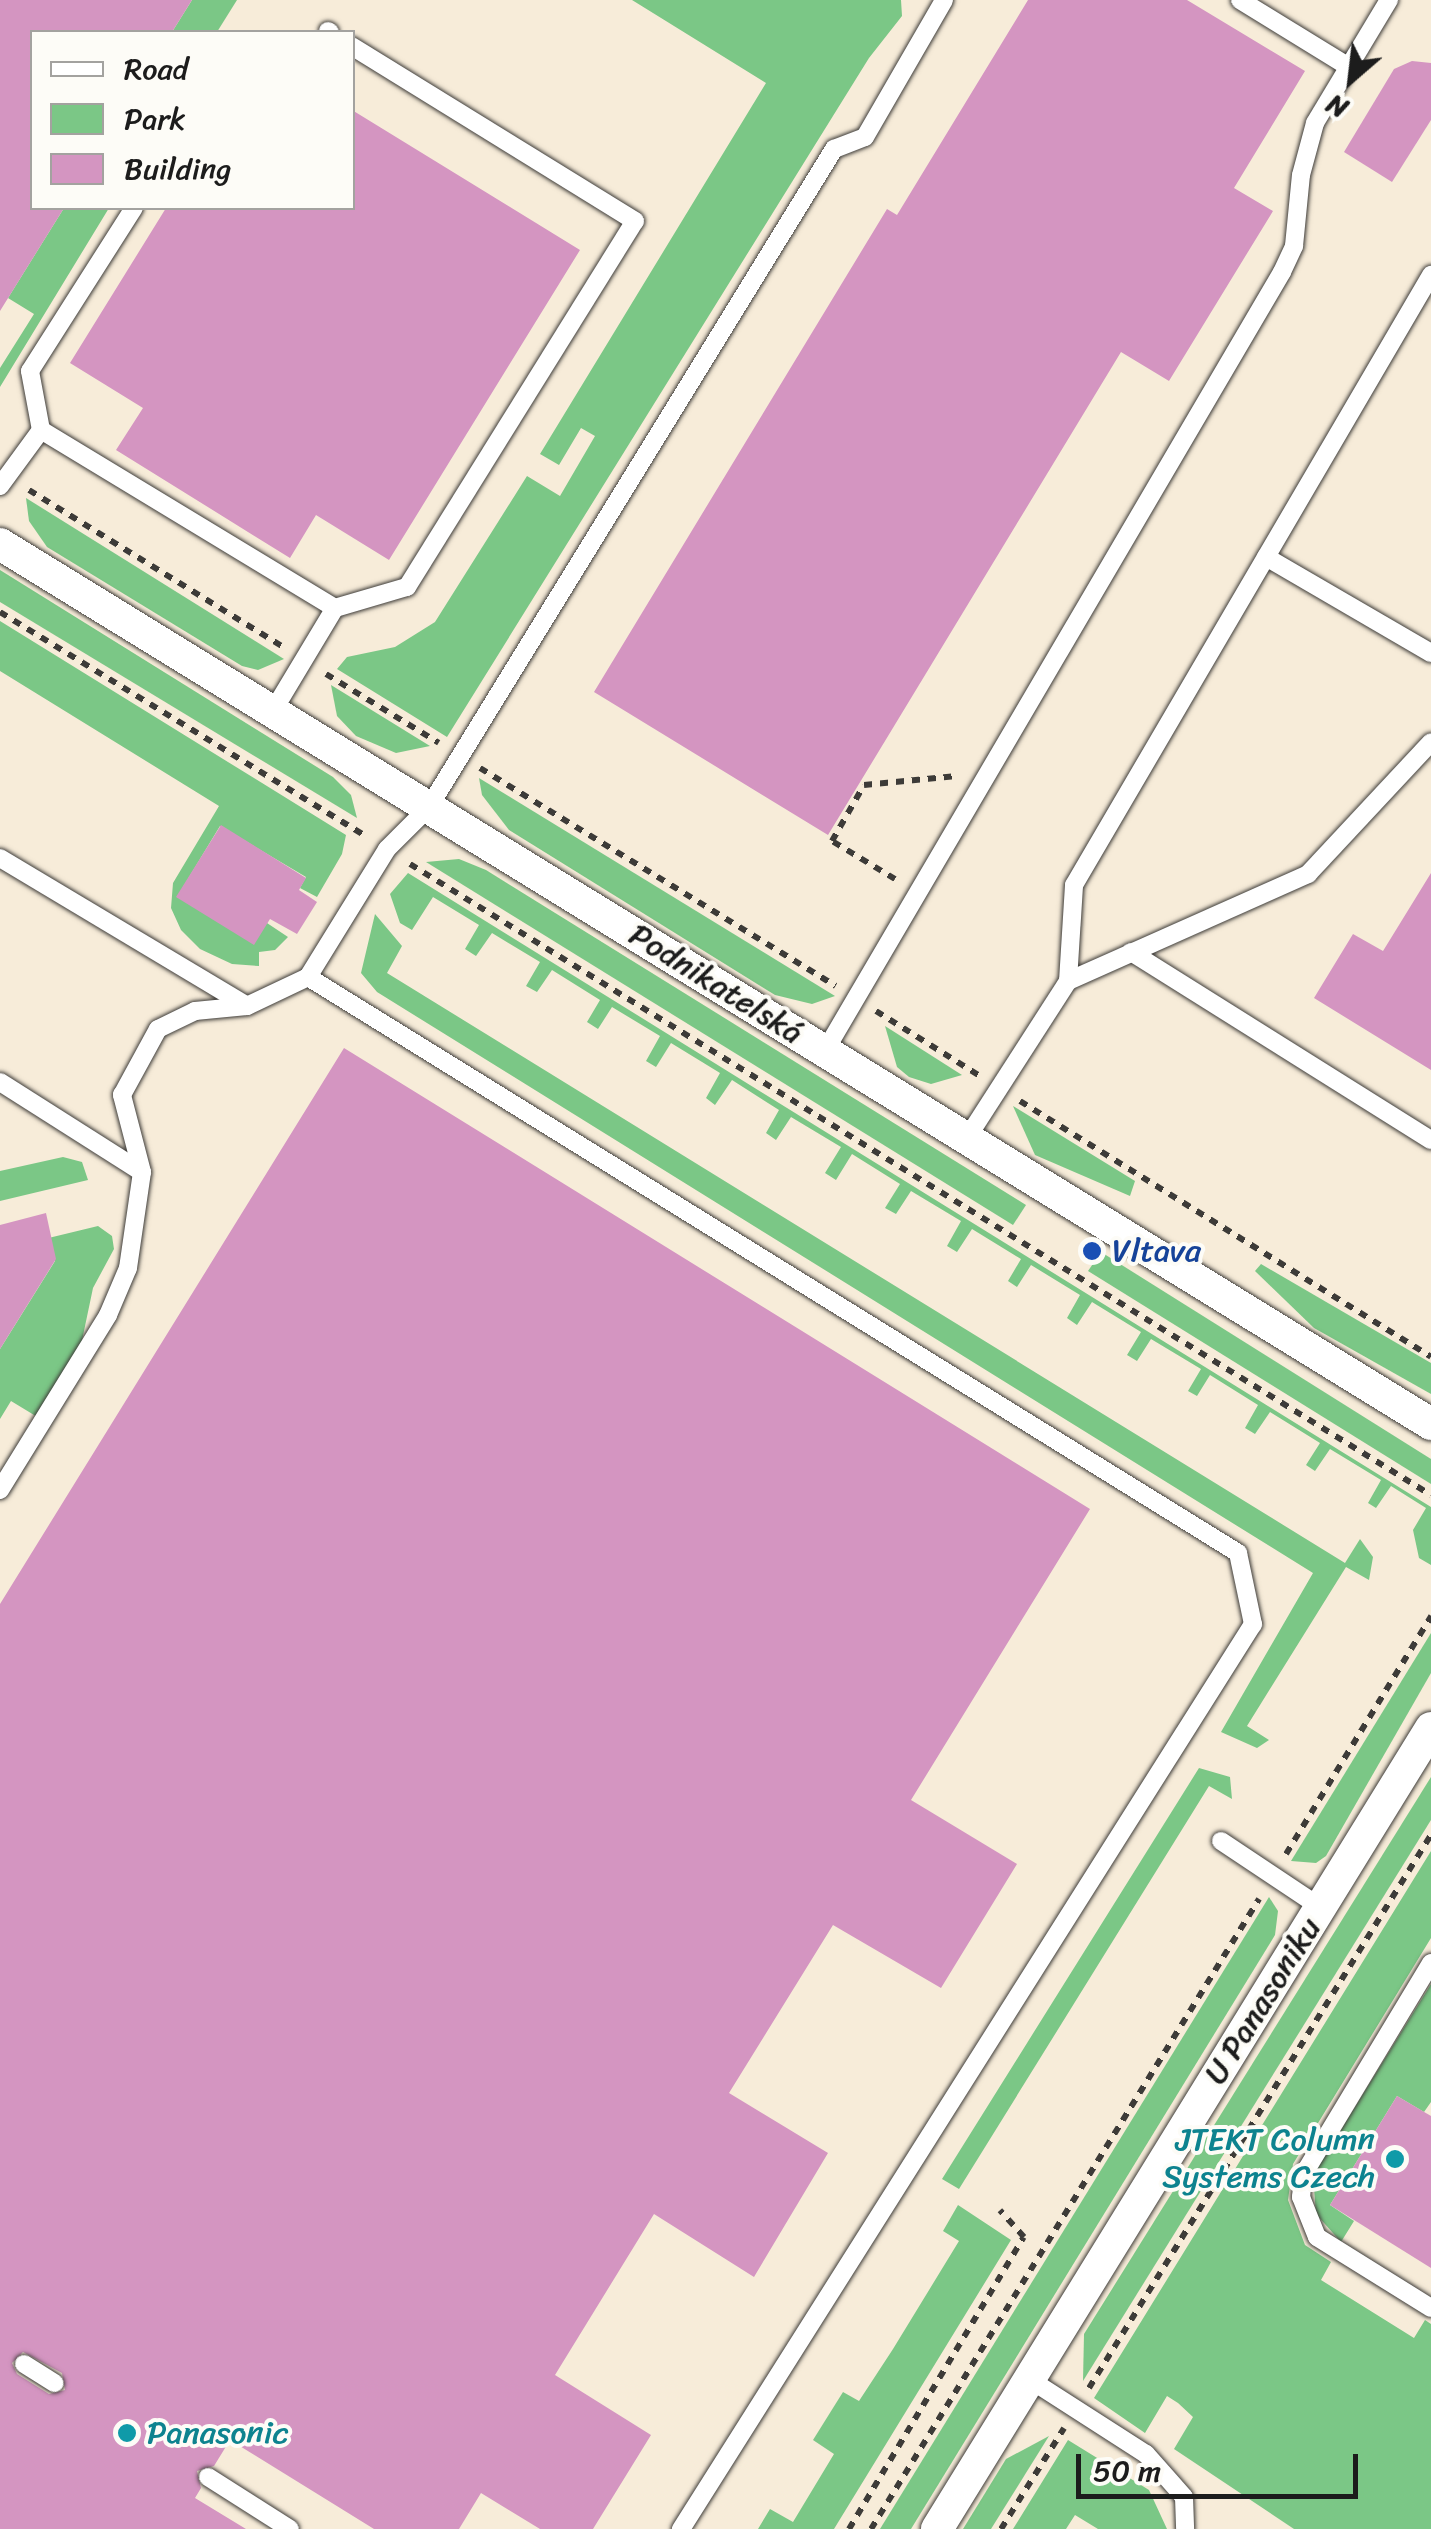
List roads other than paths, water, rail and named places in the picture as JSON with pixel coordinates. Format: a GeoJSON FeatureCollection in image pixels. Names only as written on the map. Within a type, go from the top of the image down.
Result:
{"type":"FeatureCollection","features":[{"type":"Feature","properties":{"kind":"street","name":"Podnikatelská"},"geometry":{"type":"LineString","coordinates":[[0,544],[1431,1424]]}},
{"type":"Feature","properties":{"kind":"street","name":"U Panasoniku"},"geometry":{"type":"LineString","coordinates":[[937,2529],[1431,1728]]}},
{"type":"Feature","properties":{"kind":"lane"},"geometry":{"type":"LineString","coordinates":[[0,1490],[108,1314],[132,1250],[142,1172],[122,1095],[158,1029],[194,1011],[247,1006],[308,977],[386,849],[429,807],[834,149],[865,136],[944,0]]}},
{"type":"Feature","properties":{"kind":"lane"},"geometry":{"type":"LineString","coordinates":[[1240,0],[1349,67]]}},
{"type":"Feature","properties":{"kind":"lane"},"geometry":{"type":"LineString","coordinates":[[826,1051],[1282,272],[1294,246],[1306,147],[1389,0]]}},
{"type":"Feature","properties":{"kind":"lane"},"geometry":{"type":"LineString","coordinates":[[273,711],[335,608],[406,587],[635,220],[355,48]]}},
{"type":"Feature","properties":{"kind":"lane"},"geometry":{"type":"LineString","coordinates":[[4,481],[41,430],[30,371],[133,210]]}},
{"type":"Feature","properties":{"kind":"lane"},"geometry":{"type":"LineString","coordinates":[[967,1138],[1068,980],[1074,885],[1431,275]]}},
{"type":"Feature","properties":{"kind":"lane"},"geometry":{"type":"LineString","coordinates":[[41,430],[335,608]]}},
{"type":"Feature","properties":{"kind":"lane"},"geometry":{"type":"LineString","coordinates":[[1266,557],[1431,653]]}},
{"type":"Feature","properties":{"kind":"lane"},"geometry":{"type":"LineString","coordinates":[[1068,980],[1308,874],[1431,742]]}},
{"type":"Feature","properties":{"kind":"lane"},"geometry":{"type":"LineString","coordinates":[[0,858],[247,1006]]}},
{"type":"Feature","properties":{"kind":"lane"},"geometry":{"type":"LineString","coordinates":[[1131,952],[1431,1140]]}},
{"type":"Feature","properties":{"kind":"lane"},"geometry":{"type":"LineString","coordinates":[[308,977],[1238,1552],[1253,1624],[681,2529]]}},
{"type":"Feature","properties":{"kind":"lane"},"geometry":{"type":"LineString","coordinates":[[0,1082],[142,1172]]}},
{"type":"Feature","properties":{"kind":"lane"},"geometry":{"type":"LineString","coordinates":[[1221,1841],[1320,1907]]}},
{"type":"Feature","properties":{"kind":"lane"},"geometry":{"type":"LineString","coordinates":[[1431,1963],[1304,2175],[1300,2197],[1317,2236],[1431,2308]]}},
{"type":"Feature","properties":{"kind":"lane"},"geometry":{"type":"LineString","coordinates":[[24,2364],[55,2383]]}},
{"type":"Feature","properties":{"kind":"lane"},"geometry":{"type":"LineString","coordinates":[[1030,2379],[1158,2468],[1184,2496],[1185,2529]]}},
{"type":"Feature","properties":{"kind":"lane"},"geometry":{"type":"LineString","coordinates":[[208,2477],[290,2529]]}},
{"type":"Feature","properties":{"kind":"place","name":"Vltava"},"geometry":{"type":"Point","coordinates":[1092,1251]}},
{"type":"Feature","properties":{"kind":"place","name":"JTEKT Column Systems Czech"},"geometry":{"type":"Point","coordinates":[1395,2159]}},
{"type":"Feature","properties":{"kind":"place","name":"Panasonic"},"geometry":{"type":"Point","coordinates":[127,2433]}}]}
